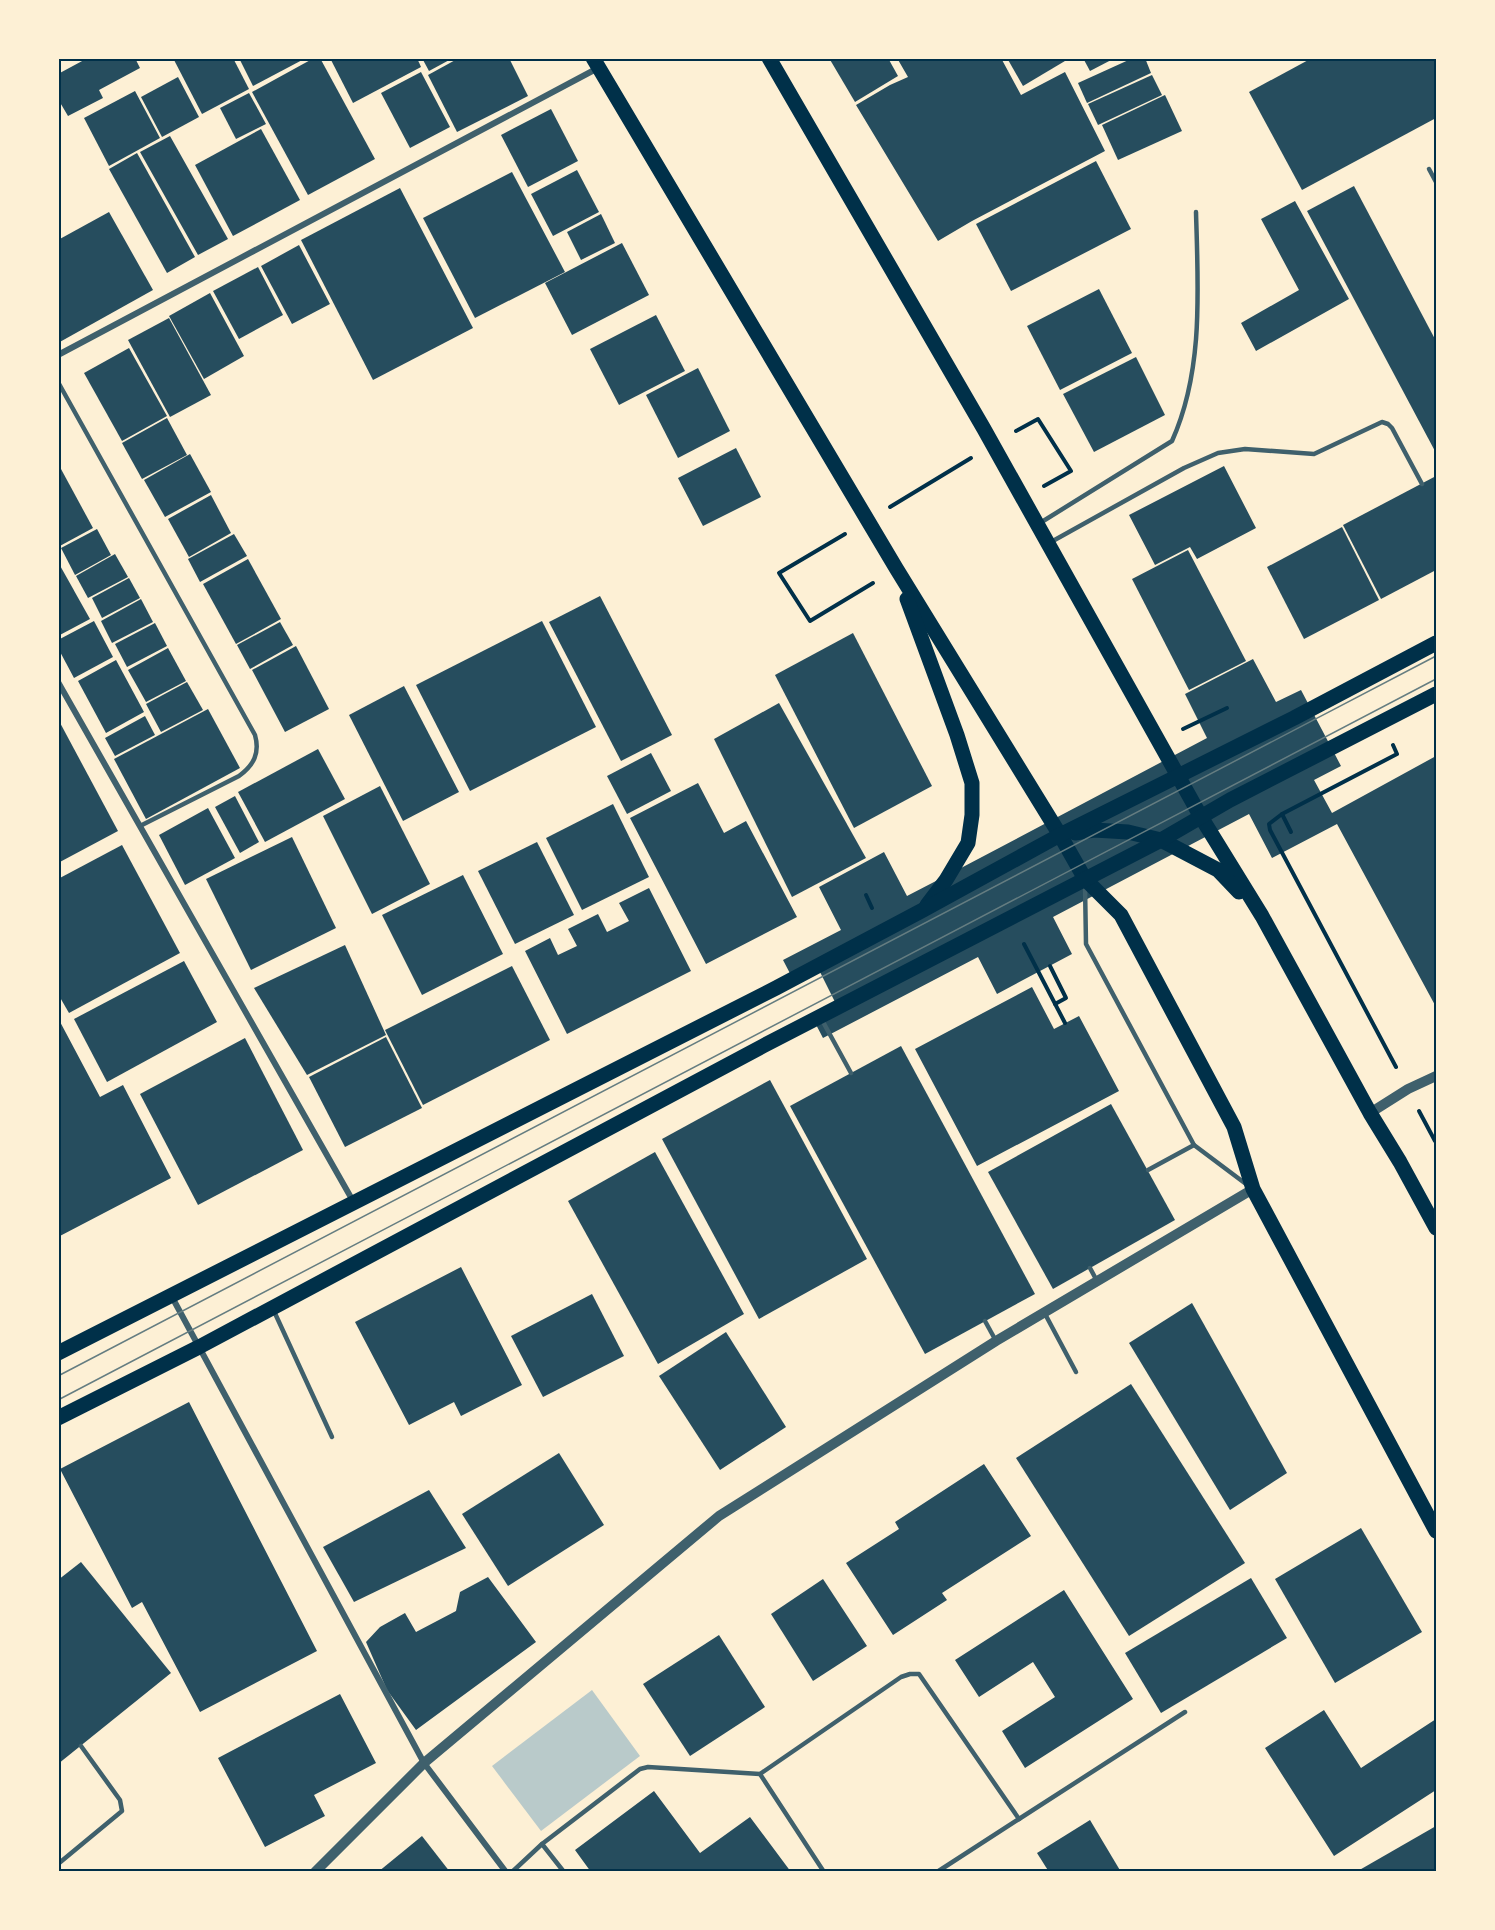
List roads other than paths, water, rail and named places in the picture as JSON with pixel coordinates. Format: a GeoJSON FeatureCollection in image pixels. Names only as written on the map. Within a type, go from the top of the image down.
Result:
{"type":"FeatureCollection","features":[{"type":"Feature","properties":{"kind":"main road"},"geometry":{"type":"LineString","coordinates":[[769,58],[1049,543],[1201,817],[1262,916],[1370,1113],[1437,1228]]}},
{"type":"Feature","properties":{"kind":"main road"},"geometry":{"type":"LineString","coordinates":[[595,63],[896,568],[1085,879],[1121,915],[1234,1126],[1253,1189],[1437,1531]]}},
{"type":"Feature","properties":{"kind":"main road"},"geometry":{"type":"LineString","coordinates":[[896,568],[957,735],[972,783],[972,815],[968,843],[946,880],[923,910]]}},
{"type":"Feature","properties":{"kind":"main road"},"geometry":{"type":"LineString","coordinates":[[58,1353],[776,988],[1060,835],[1294,718],[1437,643]]}},
{"type":"Feature","properties":{"kind":"main road"},"geometry":{"type":"LineString","coordinates":[[58,1418],[199,1347],[753,1052],[1437,694]]}},
{"type":"Feature","properties":{"kind":"main road"},"geometry":{"type":"LineString","coordinates":[[1060,835],[1094,830],[1128,832],[1161,840],[1218,870],[1262,916]]}},
{"type":"Feature","properties":{"kind":"street"},"geometry":{"type":"LineString","coordinates":[[58,355],[595,63]]}},
{"type":"Feature","properties":{"kind":"street"},"geometry":{"type":"LineString","coordinates":[[58,682],[353,1202]]}},
{"type":"Feature","properties":{"kind":"street"},"geometry":{"type":"LineString","coordinates":[[1370,1113],[1408,1089],[1437,1076]]}},
{"type":"Feature","properties":{"kind":"street"},"geometry":{"type":"LineString","coordinates":[[315,1872],[424,1763],[719,1515],[996,1341],[1253,1189]]}},
{"type":"Feature","properties":{"kind":"street"},"geometry":{"type":"LineString","coordinates":[[171,1296],[424,1763],[506,1872]]}},
{"type":"Feature","properties":{"kind":"lane"},"geometry":{"type":"LineString","coordinates":[[1429,169],[1437,182]]}},
{"type":"Feature","properties":{"kind":"lane"},"geometry":{"type":"LineString","coordinates":[[1038,524],[1172,441],[1181,422],[1191,374],[1196,329],[1198,307],[1196,212]]}},
{"type":"Feature","properties":{"kind":"lane"},"geometry":{"type":"LineString","coordinates":[[58,382],[257,742],[257,752],[249,769],[140,826]]}},
{"type":"Feature","properties":{"kind":"lane"},"geometry":{"type":"LineString","coordinates":[[1049,543],[1184,468],[1218,453],[1245,449],[1314,454],[1382,422],[1392,428],[1422,484]]}},
{"type":"Feature","properties":{"kind":"lane"},"geometry":{"type":"LineString","coordinates":[[1085,879],[1086,944],[1194,1145],[1253,1189]]}},
{"type":"Feature","properties":{"kind":"lane"},"geometry":{"type":"LineString","coordinates":[[821,1017],[851,1073]]}},
{"type":"Feature","properties":{"kind":"lane"},"geometry":{"type":"LineString","coordinates":[[1148,1170],[1194,1145]]}},
{"type":"Feature","properties":{"kind":"lane"},"geometry":{"type":"LineString","coordinates":[[1090,1268],[1097,1281]]}},
{"type":"Feature","properties":{"kind":"lane"},"geometry":{"type":"LineString","coordinates":[[272,1307],[332,1437]]}},
{"type":"Feature","properties":{"kind":"lane"},"geometry":{"type":"LineString","coordinates":[[1044,1312],[1076,1372]]}},
{"type":"Feature","properties":{"kind":"lane"},"geometry":{"type":"LineString","coordinates":[[985,1322],[996,1341]]}},
{"type":"Feature","properties":{"kind":"lane"},"geometry":{"type":"LineString","coordinates":[[512,1872],[542,1844],[640,1769],[648,1767],[760,1774],[902,1677],[910,1674],[919,1674],[1019,1819]]}},
{"type":"Feature","properties":{"kind":"lane"},"geometry":{"type":"LineString","coordinates":[[937,1872],[1185,1712]]}},
{"type":"Feature","properties":{"kind":"lane"},"geometry":{"type":"LineString","coordinates":[[58,1864],[122,1811],[120,1800],[81,1746]]}},
{"type":"Feature","properties":{"kind":"lane"},"geometry":{"type":"LineString","coordinates":[[760,1774],[824,1872]]}},
{"type":"Feature","properties":{"kind":"lane"},"geometry":{"type":"LineString","coordinates":[[542,1844],[564,1872]]}},
{"type":"Feature","properties":{"kind":"tram line"},"geometry":{"type":"LineString","coordinates":[[58,1376],[1436,656]]}},
{"type":"Feature","properties":{"kind":"tram line"},"geometry":{"type":"LineString","coordinates":[[58,1400],[1436,679]]}}]}
